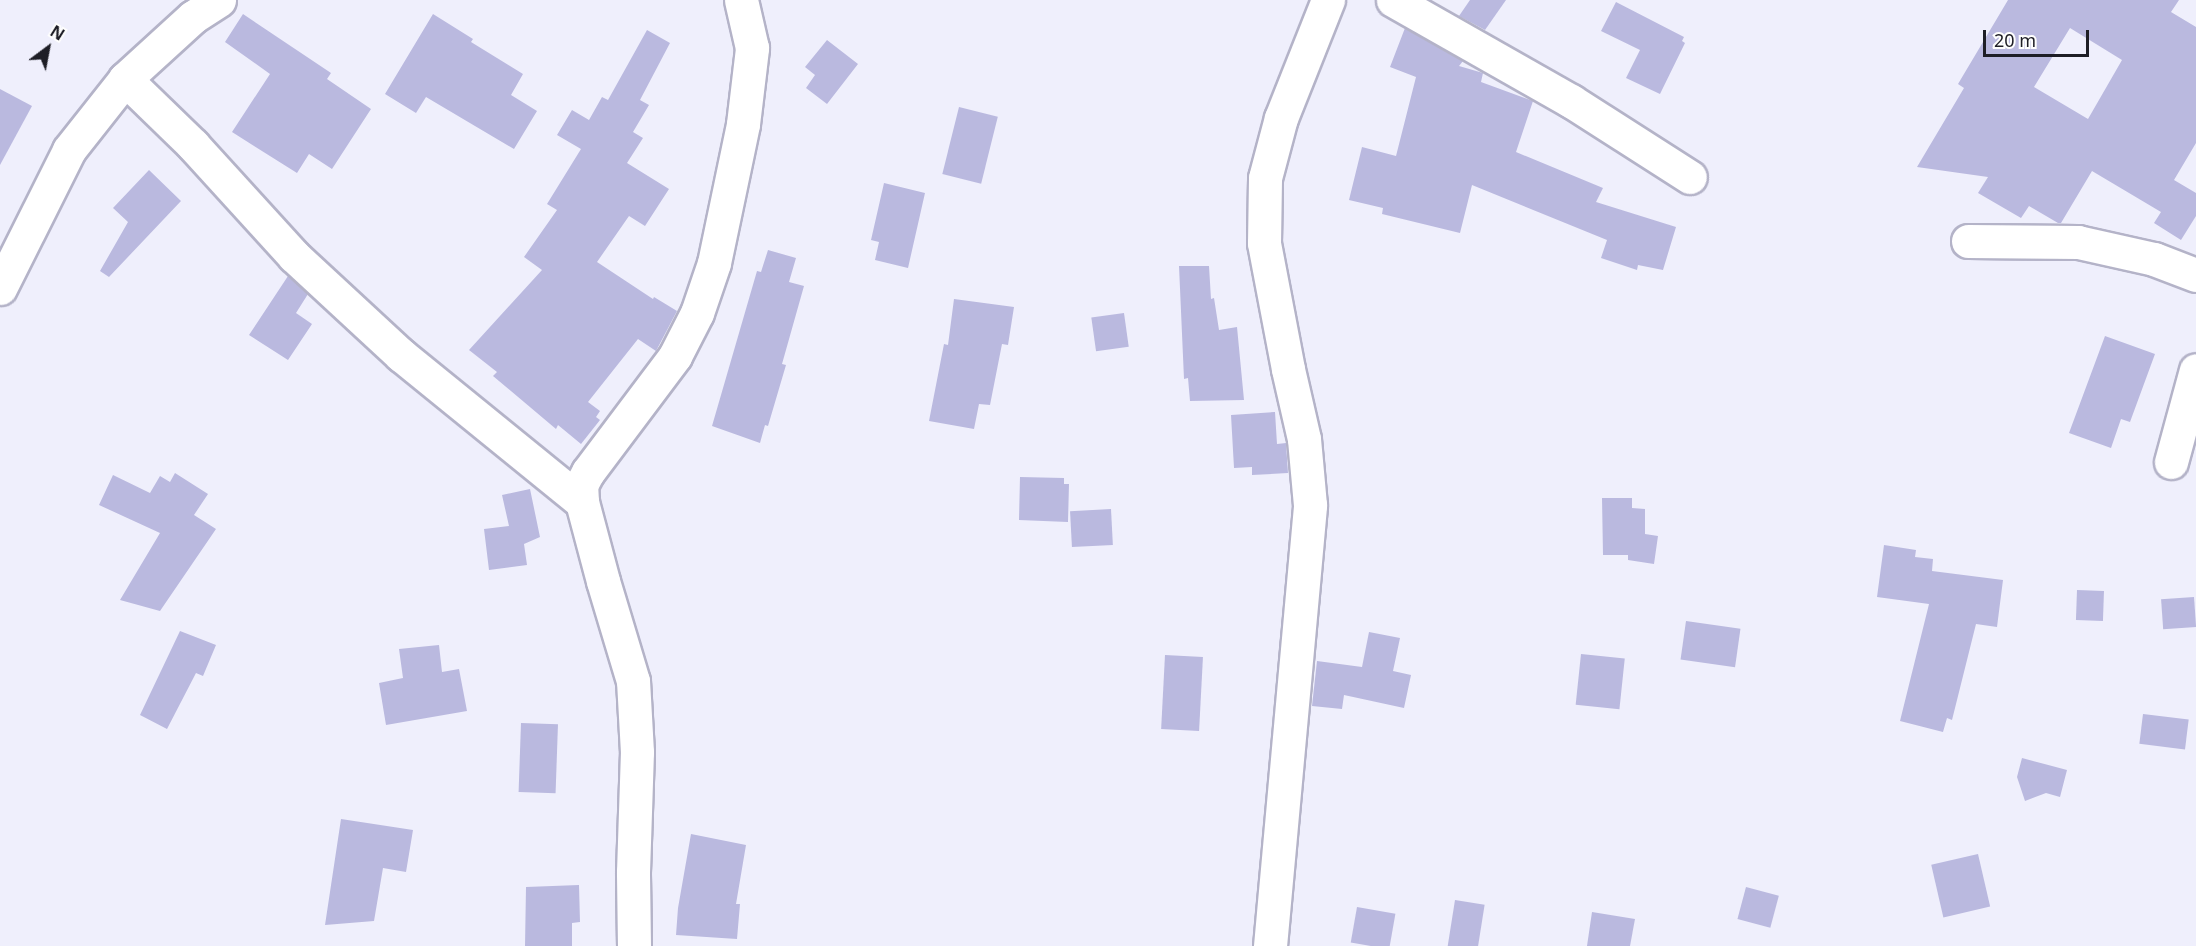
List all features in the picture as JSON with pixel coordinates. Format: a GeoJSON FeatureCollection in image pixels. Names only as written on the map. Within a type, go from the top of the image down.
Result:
{"type":"FeatureCollection","features":[{"type":"Feature","properties":{"kind":"street"},"geometry":{"type":"LineString","coordinates":[[0,288],[69,150],[125,79],[193,17],[219,0]]}},
{"type":"Feature","properties":{"kind":"street"},"geometry":{"type":"LineString","coordinates":[[634,946],[633,872],[637,752],[633,681],[582,502],[581,485],[588,472],[675,356],[697,313],[714,263],[743,124],[752,48],[741,0]]}},
{"type":"Feature","properties":{"kind":"street"},"geometry":{"type":"LineString","coordinates":[[1270,946],[1310,506],[1304,439],[1264,243],[1265,177],[1281,118],[1328,0]]}},
{"type":"Feature","properties":{"kind":"street"},"geometry":{"type":"LineString","coordinates":[[1393,0],[1571,100],[1690,177]]}},
{"type":"Feature","properties":{"kind":"street"},"geometry":{"type":"LineString","coordinates":[[125,79],[193,145],[294,256],[401,355],[582,502]]}},
{"type":"Feature","properties":{"kind":"street"},"geometry":{"type":"LineString","coordinates":[[1968,241],[2078,242],[2154,259],[2196,275]]}},
{"type":"Feature","properties":{"kind":"street"},"geometry":{"type":"LineString","coordinates":[[2171,462],[2196,370]]}},
{"type":"Feature","properties":{"kind":"building"},"geometry":{"type":"Polygon","coordinates":[[[1470,0],[1506,0],[1485,30],[1459,16],[1470,0]]]}},
{"type":"Feature","properties":{"kind":"building"},"geometry":{"type":"Polygon","coordinates":[[[2008,0],[2179,0],[2171,12],[2196,27],[2196,143],[2174,180],[2196,193],[2196,216],[2181,240],[2154,223],[2161,212],[2092,171],[2061,223],[2029,206],[2021,218],[1978,193],[1988,177],[1917,167],[1964,88],[1958,84],[2008,0]],[[2070,28],[2034,87],[2088,119],[2122,60],[2070,28]]]}},
{"type":"Feature","properties":{"kind":"building"},"geometry":{"type":"Polygon","coordinates":[[[1616,2],[1684,37],[1682,41],[1685,43],[1660,94],[1626,78],[1640,50],[1601,31],[1616,2]]]}},
{"type":"Feature","properties":{"kind":"building"},"geometry":{"type":"Polygon","coordinates":[[[243,14],[331,73],[327,79],[371,109],[332,169],[309,154],[297,173],[232,132],[270,74],[225,42],[243,14]]]}},
{"type":"Feature","properties":{"kind":"building"},"geometry":{"type":"Polygon","coordinates":[[[433,14],[473,39],[471,42],[523,74],[511,95],[537,111],[514,149],[426,97],[416,113],[385,94],[433,14]]]}},
{"type":"Feature","properties":{"kind":"building"},"geometry":{"type":"Polygon","coordinates":[[[1405,28],[1463,61],[1459,66],[1483,73],[1481,82],[1533,101],[1516,152],[1603,188],[1596,202],[1676,227],[1663,270],[1638,265],[1637,270],[1601,258],[1607,240],[1472,185],[1460,233],[1382,214],[1383,208],[1349,200],[1362,147],[1396,156],[1416,77],[1390,67],[1405,28]]]}},
{"type":"Feature","properties":{"kind":"building"},"geometry":{"type":"Polygon","coordinates":[[[647,30],[670,43],[640,100],[649,105],[633,132],[643,138],[627,163],[669,189],[645,226],[629,216],[597,262],[653,299],[654,297],[677,311],[656,351],[638,339],[588,402],[600,411],[596,417],[600,420],[581,444],[558,425],[556,429],[493,376],[497,372],[469,350],[542,270],[524,257],[557,210],[547,204],[581,149],[557,135],[572,110],[589,120],[602,97],[608,100],[647,30]]]}},
{"type":"Feature","properties":{"kind":"building"},"geometry":{"type":"Polygon","coordinates":[[[827,40],[858,64],[827,104],[806,88],[815,75],[805,67],[827,40]]]}},
{"type":"Feature","properties":{"kind":"building"},"geometry":{"type":"Polygon","coordinates":[[[0,89],[32,106],[0,165],[0,89]]]}},
{"type":"Feature","properties":{"kind":"building"},"geometry":{"type":"Polygon","coordinates":[[[959,107],[998,117],[981,184],[942,174],[959,107]]]}},
{"type":"Feature","properties":{"kind":"building"},"geometry":{"type":"Polygon","coordinates":[[[149,170],[181,201],[109,277],[100,271],[128,222],[113,208],[149,170]]]}},
{"type":"Feature","properties":{"kind":"building"},"geometry":{"type":"Polygon","coordinates":[[[884,183],[925,193],[908,268],[875,260],[879,242],[871,240],[884,183]]]}},
{"type":"Feature","properties":{"kind":"building"},"geometry":{"type":"Polygon","coordinates":[[[768,250],[796,258],[789,282],[804,286],[782,364],[786,365],[768,426],[765,425],[760,443],[712,426],[757,271],[761,272],[768,250]]]}},
{"type":"Feature","properties":{"kind":"building"},"geometry":{"type":"Polygon","coordinates":[[[1179,266],[1209,266],[1211,299],[1214,298],[1219,330],[1237,327],[1244,400],[1190,401],[1188,378],[1184,379],[1179,266]]]}},
{"type":"Feature","properties":{"kind":"building"},"geometry":{"type":"Polygon","coordinates":[[[288,276],[308,294],[296,313],[312,324],[288,360],[249,335],[288,276]]]}},
{"type":"Feature","properties":{"kind":"building"},"geometry":{"type":"Polygon","coordinates":[[[954,299],[1014,307],[1008,345],[1002,344],[990,405],[979,404],[974,429],[929,421],[944,344],[948,345],[954,299]]]}},
{"type":"Feature","properties":{"kind":"building"},"geometry":{"type":"Polygon","coordinates":[[[1124,313],[1129,347],[1096,351],[1091,318],[1124,313]]]}},
{"type":"Feature","properties":{"kind":"building"},"geometry":{"type":"Polygon","coordinates":[[[2105,336],[2155,354],[2130,422],[2121,419],[2111,448],[2069,433],[2105,336]]]}},
{"type":"Feature","properties":{"kind":"building"},"geometry":{"type":"Polygon","coordinates":[[[1275,412],[1277,444],[1286,443],[1288,473],[1252,475],[1252,467],[1234,468],[1231,415],[1275,412]]]}},
{"type":"Feature","properties":{"kind":"building"},"geometry":{"type":"Polygon","coordinates":[[[175,473],[208,494],[194,515],[216,529],[160,611],[120,600],[160,533],[99,505],[113,475],[150,493],[160,476],[170,482],[175,473]]]}},
{"type":"Feature","properties":{"kind":"building"},"geometry":{"type":"Polygon","coordinates":[[[1020,477],[1064,478],[1064,484],[1069,484],[1068,522],[1019,520],[1020,477]]]}},
{"type":"Feature","properties":{"kind":"building"},"geometry":{"type":"Polygon","coordinates":[[[530,489],[540,537],[524,544],[527,565],[489,570],[484,529],[509,526],[502,495],[530,489]]]}},
{"type":"Feature","properties":{"kind":"building"},"geometry":{"type":"Polygon","coordinates":[[[1602,498],[1632,498],[1632,508],[1645,509],[1645,534],[1658,536],[1654,564],[1628,560],[1628,555],[1603,555],[1602,498]]]}},
{"type":"Feature","properties":{"kind":"building"},"geometry":{"type":"Polygon","coordinates":[[[1111,509],[1113,545],[1072,547],[1070,511],[1111,509]]]}},
{"type":"Feature","properties":{"kind":"building"},"geometry":{"type":"Polygon","coordinates":[[[1884,545],[1916,550],[1915,557],[1933,559],[1932,571],[2003,580],[1997,627],[1976,624],[1952,720],[1947,718],[1943,732],[1900,721],[1929,604],[1877,597],[1884,545]]]}},
{"type":"Feature","properties":{"kind":"building"},"geometry":{"type":"Polygon","coordinates":[[[2077,590],[2104,591],[2103,621],[2076,620],[2077,590]]]}},
{"type":"Feature","properties":{"kind":"building"},"geometry":{"type":"Polygon","coordinates":[[[2194,597],[2196,627],[2163,629],[2161,599],[2194,597]]]}},
{"type":"Feature","properties":{"kind":"building"},"geometry":{"type":"Polygon","coordinates":[[[1686,621],[1740,629],[1735,667],[1681,660],[1686,621]]]}},
{"type":"Feature","properties":{"kind":"building"},"geometry":{"type":"Polygon","coordinates":[[[180,631],[216,645],[203,676],[196,673],[167,729],[140,715],[180,631]]]}},
{"type":"Feature","properties":{"kind":"building"},"geometry":{"type":"Polygon","coordinates":[[[1369,632],[1400,638],[1393,671],[1411,675],[1404,708],[1344,695],[1342,709],[1312,706],[1317,661],[1362,667],[1369,632]]]}},
{"type":"Feature","properties":{"kind":"building"},"geometry":{"type":"Polygon","coordinates":[[[439,645],[442,672],[459,669],[467,711],[386,725],[379,683],[403,678],[399,649],[439,645]]]}},
{"type":"Feature","properties":{"kind":"building"},"geometry":{"type":"Polygon","coordinates":[[[1581,654],[1625,659],[1619,709],[1576,705],[1581,654]]]}},
{"type":"Feature","properties":{"kind":"building"},"geometry":{"type":"Polygon","coordinates":[[[1165,655],[1203,657],[1199,731],[1161,729],[1165,655]]]}},
{"type":"Feature","properties":{"kind":"building"},"geometry":{"type":"Polygon","coordinates":[[[2143,714],[2189,720],[2185,749],[2139,744],[2143,714]]]}},
{"type":"Feature","properties":{"kind":"building"},"geometry":{"type":"Polygon","coordinates":[[[521,723],[558,724],[556,793],[519,792],[521,723]]]}},
{"type":"Feature","properties":{"kind":"building"},"geometry":{"type":"Polygon","coordinates":[[[2022,758],[2067,770],[2060,797],[2046,793],[2025,801],[2017,777],[2022,758]]]}},
{"type":"Feature","properties":{"kind":"building"},"geometry":{"type":"Polygon","coordinates":[[[341,819],[413,830],[406,872],[383,868],[374,921],[325,925],[341,819]]]}},
{"type":"Feature","properties":{"kind":"building"},"geometry":{"type":"Polygon","coordinates":[[[691,834],[746,845],[736,904],[740,904],[737,939],[676,935],[678,908],[691,834]]]}},
{"type":"Feature","properties":{"kind":"building"},"geometry":{"type":"Polygon","coordinates":[[[1978,854],[1990,907],[1943,917],[1931,865],[1978,854]]]}},
{"type":"Feature","properties":{"kind":"building"},"geometry":{"type":"Polygon","coordinates":[[[579,885],[580,922],[572,923],[572,946],[525,946],[526,887],[579,885]]]}},
{"type":"Feature","properties":{"kind":"building"},"geometry":{"type":"Polygon","coordinates":[[[1746,887],[1779,896],[1770,928],[1737,919],[1746,887]]]}},
{"type":"Feature","properties":{"kind":"building"},"geometry":{"type":"Polygon","coordinates":[[[1455,900],[1485,905],[1478,946],[1448,946],[1455,900]]]}},
{"type":"Feature","properties":{"kind":"building"},"geometry":{"type":"Polygon","coordinates":[[[1357,907],[1395,914],[1390,946],[1351,942],[1357,907]]]}},
{"type":"Feature","properties":{"kind":"building"},"geometry":{"type":"Polygon","coordinates":[[[1592,912],[1635,919],[1630,946],[1587,946],[1592,912]]]}}]}
